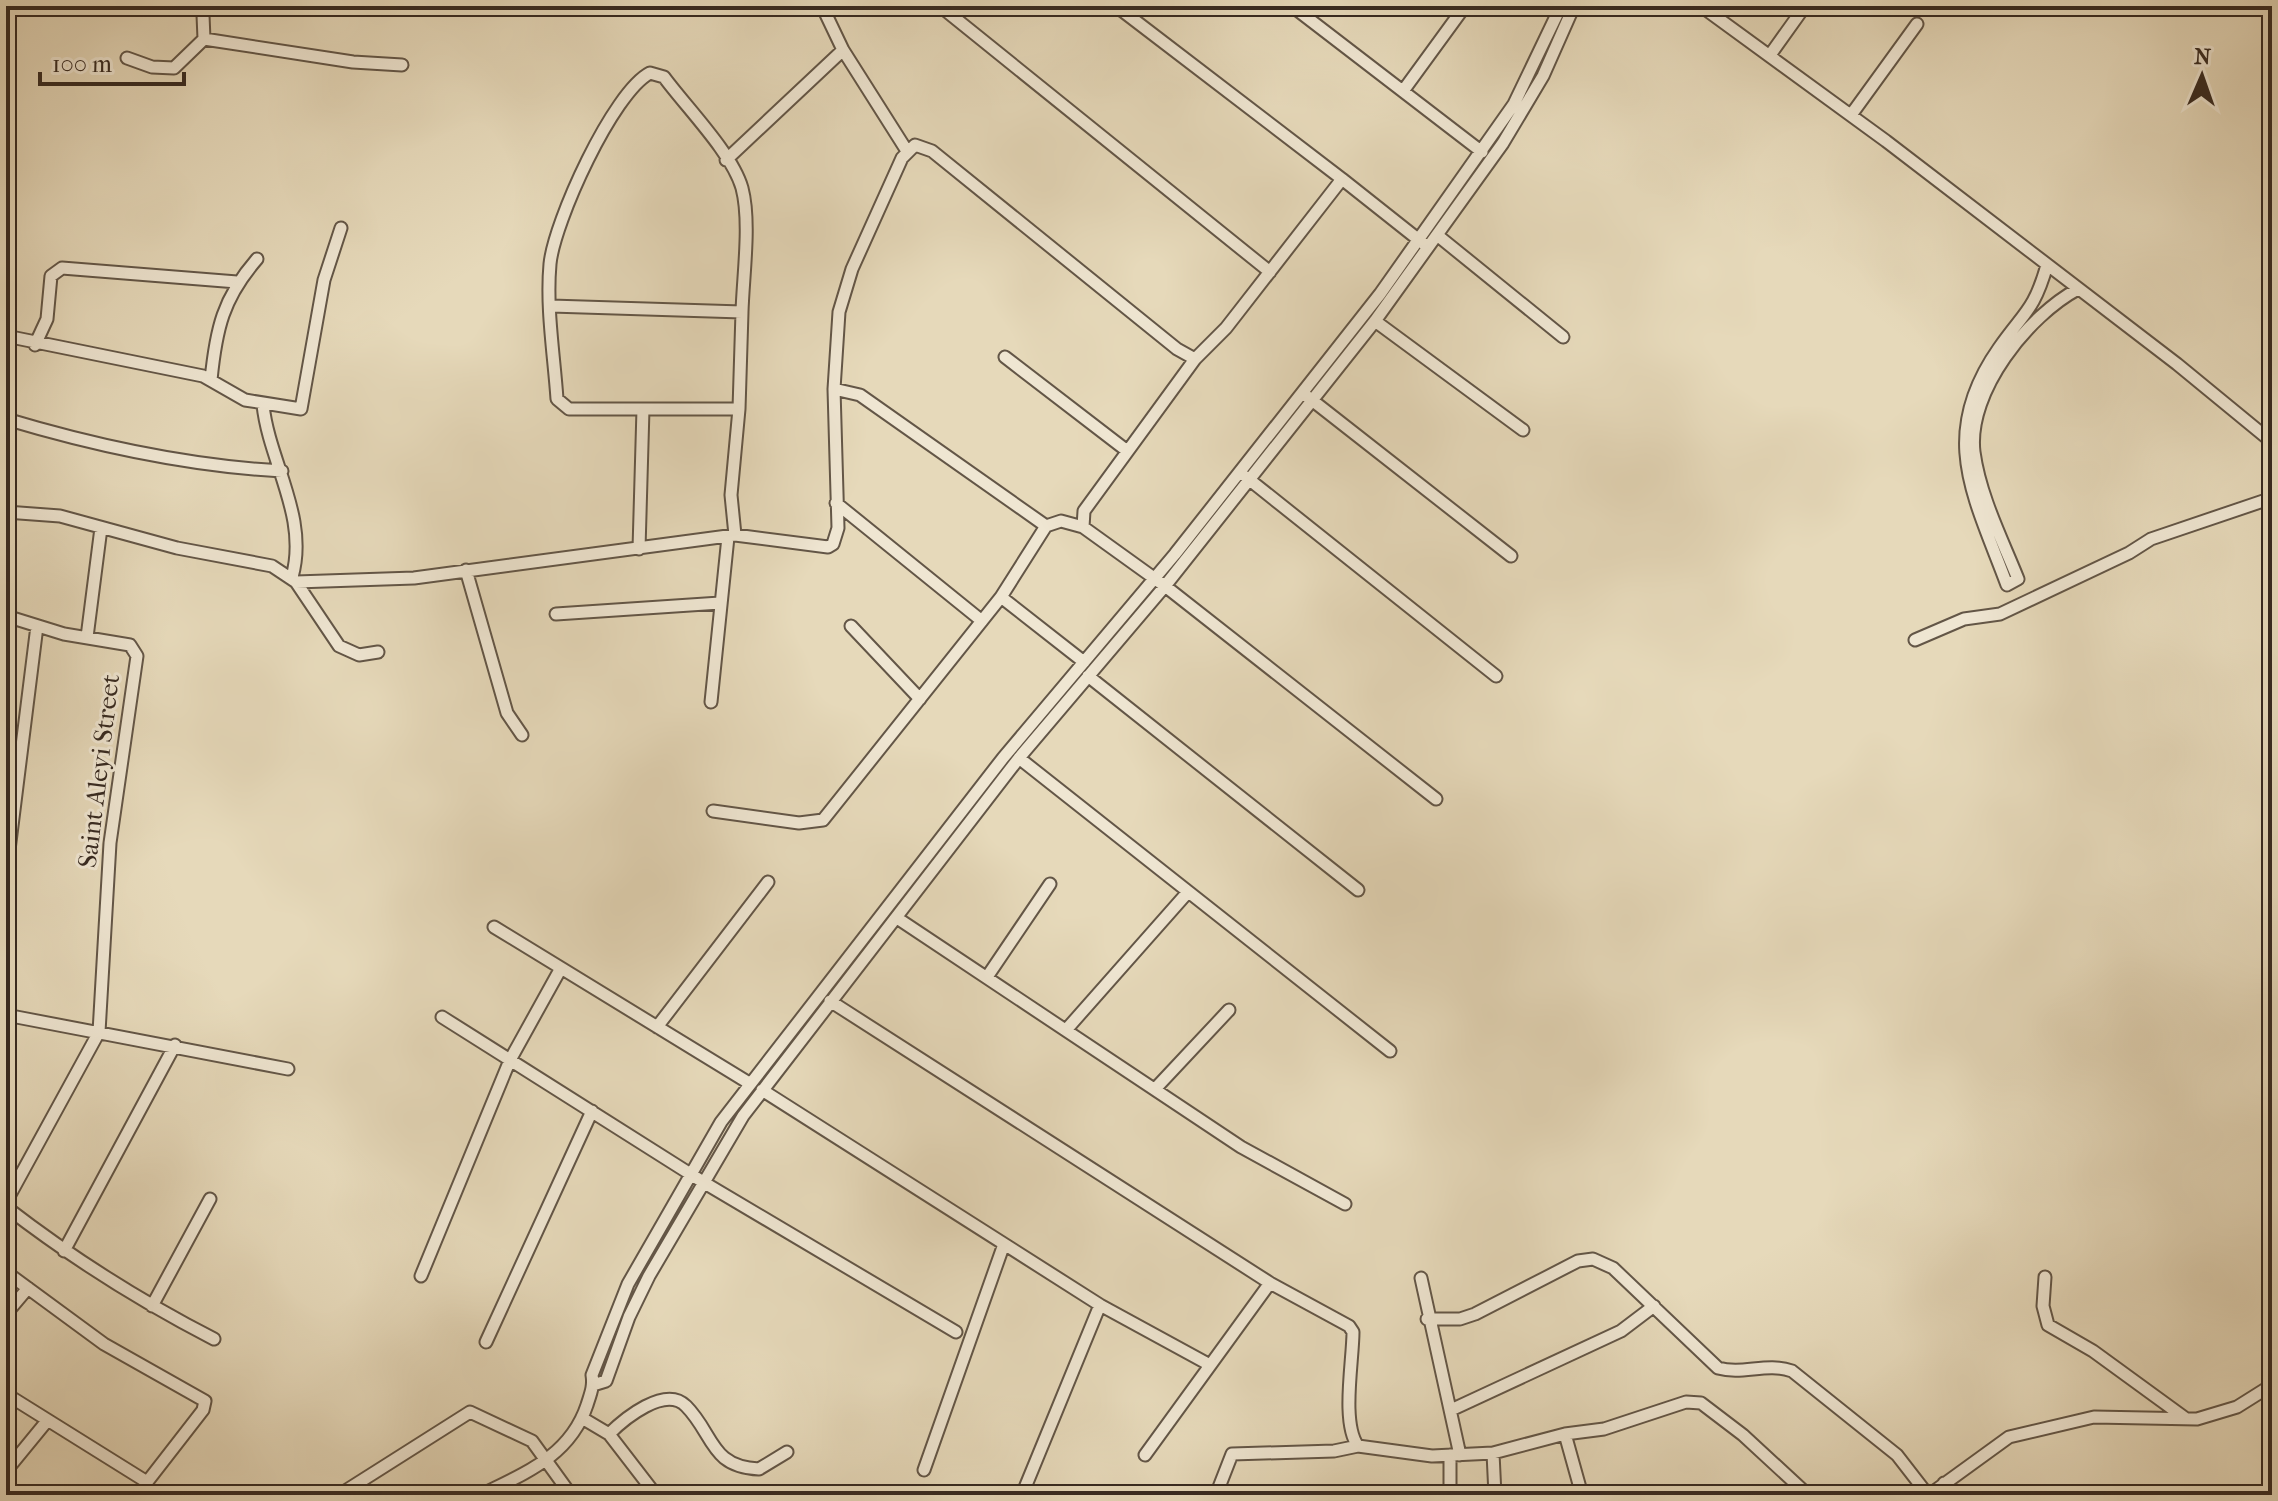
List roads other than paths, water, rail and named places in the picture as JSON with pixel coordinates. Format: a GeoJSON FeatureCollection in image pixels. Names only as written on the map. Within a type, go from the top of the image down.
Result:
{"type":"FeatureCollection","features":[{"type":"Feature","properties":{"kind":"street"},"geometry":{"type":"LineString","coordinates":[[127,58],[152,67],[174,68],[204,39],[203,15],[207,6]]}},
{"type":"Feature","properties":{"kind":"street"},"geometry":{"type":"LineString","coordinates":[[822,6],[843,50],[907,151]]}},
{"type":"Feature","properties":{"kind":"street"},"geometry":{"type":"LineString","coordinates":[[940,6],[1270,272]]}},
{"type":"Feature","properties":{"kind":"street"},"geometry":{"type":"LineString","coordinates":[[1116,6],[1424,243]]}},
{"type":"Feature","properties":{"kind":"street"},"geometry":{"type":"LineString","coordinates":[[1292,6],[1482,152]]}},
{"type":"Feature","properties":{"kind":"street"},"geometry":{"type":"LineString","coordinates":[[1403,91],[1465,6]]}},
{"type":"Feature","properties":{"kind":"street"},"geometry":{"type":"LineString","coordinates":[[488,1493],[547,1462],[579,1428],[603,1344],[637,1267],[749,1083],[1003,758],[1154,580],[1239,472],[1375,321],[1527,82],[1561,6]]}},
{"type":"Feature","properties":{"kind":"street"},"geometry":{"type":"LineString","coordinates":[[593,1385],[606,1381],[629,1317],[649,1276],[703,1182],[762,1090],[1019,758],[1250,480],[1306,396],[1424,243],[1437,235],[1524,109],[1543,76],[1574,6]]}},
{"type":"Feature","properties":{"kind":"street"},"geometry":{"type":"LineString","coordinates":[[1701,6],[1716,10],[1770,55],[2047,265],[2272,442]]}},
{"type":"Feature","properties":{"kind":"street"},"geometry":{"type":"LineString","coordinates":[[1770,55],[1805,6]]}},
{"type":"Feature","properties":{"kind":"street"},"geometry":{"type":"LineString","coordinates":[[1851,115],[1917,24]]}},
{"type":"Feature","properties":{"kind":"street"},"geometry":{"type":"LineString","coordinates":[[204,39],[353,62],[402,65]]}},
{"type":"Feature","properties":{"kind":"street"},"geometry":{"type":"LineString","coordinates":[[726,160],[843,50]]}},
{"type":"Feature","properties":{"kind":"street"},"geometry":{"type":"LineString","coordinates":[[711,702],[720,603],[731,536],[731,495],[739,409],[744,202],[741,186],[726,160],[664,77],[650,73],[642,77],[598,136],[555,245],[550,264],[557,399],[569,409],[739,409]]}},
{"type":"Feature","properties":{"kind":"street"},"geometry":{"type":"LineString","coordinates":[[294,579],[414,578],[731,536],[828,547],[836,538],[836,336],[846,289],[907,151],[915,145],[932,151],[1177,349],[1195,359]]}},
{"type":"Feature","properties":{"kind":"street"},"geometry":{"type":"LineString","coordinates":[[1083,527],[1084,511],[1126,450],[1195,359],[1270,272],[1342,179]]}},
{"type":"Feature","properties":{"kind":"street"},"geometry":{"type":"LineString","coordinates":[[6,336],[35,345],[211,380],[245,400],[301,409],[324,280],[341,228]]}},
{"type":"Feature","properties":{"kind":"street"},"geometry":{"type":"LineString","coordinates":[[1437,235],[1563,337]]}},
{"type":"Feature","properties":{"kind":"street"},"geometry":{"type":"LineString","coordinates":[[211,380],[216,330],[237,282],[257,259]]}},
{"type":"Feature","properties":{"kind":"street"},"geometry":{"type":"LineString","coordinates":[[1984,382],[1999,347],[2036,302],[2047,265]]}},
{"type":"Feature","properties":{"kind":"street"},"geometry":{"type":"LineString","coordinates":[[35,345],[47,319],[51,276],[62,268],[237,282]]}},
{"type":"Feature","properties":{"kind":"street"},"geometry":{"type":"LineString","coordinates":[[1981,500],[2018,579],[2013,584],[2007,585],[1981,500],[1969,452],[1969,403],[2044,310],[2078,289]]}},
{"type":"Feature","properties":{"kind":"street"},"geometry":{"type":"LineString","coordinates":[[551,306],[742,312]]}},
{"type":"Feature","properties":{"kind":"street"},"geometry":{"type":"LineString","coordinates":[[1375,321],[1523,430]]}},
{"type":"Feature","properties":{"kind":"street"},"geometry":{"type":"LineString","coordinates":[[1005,357],[1126,450]]}},
{"type":"Feature","properties":{"kind":"street"},"geometry":{"type":"LineString","coordinates":[[834,389],[860,395],[1046,526]]}},
{"type":"Feature","properties":{"kind":"street"},"geometry":{"type":"LineString","coordinates":[[1306,396],[1511,556]]}},
{"type":"Feature","properties":{"kind":"street"},"geometry":{"type":"LineString","coordinates":[[263,405],[269,439],[291,505],[297,560],[294,579]]}},
{"type":"Feature","properties":{"kind":"street"},"geometry":{"type":"LineString","coordinates":[[639,549],[643,409]]}},
{"type":"Feature","properties":{"kind":"street"},"geometry":{"type":"LineString","coordinates":[[6,419],[194,464],[282,471]]}},
{"type":"Feature","properties":{"kind":"street"},"geometry":{"type":"LineString","coordinates":[[1239,472],[1496,676]]}},
{"type":"Feature","properties":{"kind":"street"},"geometry":{"type":"LineString","coordinates":[[1915,640],[1964,619],[2000,614],[2129,553],[2151,539],[2272,498]]}},
{"type":"Feature","properties":{"kind":"street"},"geometry":{"type":"LineString","coordinates":[[836,503],[982,621]]}},
{"type":"Feature","properties":{"kind":"street"},"geometry":{"type":"LineString","coordinates":[[6,512],[60,516],[177,548],[272,566],[294,579],[328,635],[339,646],[359,655],[378,652]]}},
{"type":"Feature","properties":{"kind":"street"},"geometry":{"type":"LineString","coordinates":[[713,811],[799,823],[823,820],[1001,597],[1046,526],[1061,521],[1083,527],[1165,586],[1436,799]]}},
{"type":"Feature","properties":{"kind":"street"},"geometry":{"type":"LineString","coordinates":[[87,637],[101,528]]}},
{"type":"Feature","properties":{"kind":"street"},"geometry":{"type":"LineString","coordinates":[[466,570],[507,713],[522,735]]}},
{"type":"Feature","properties":{"kind":"street"},"geometry":{"type":"LineString","coordinates":[[1001,597],[1084,662]]}},
{"type":"Feature","properties":{"kind":"street"},"geometry":{"type":"LineString","coordinates":[[556,614],[720,603]]}},
{"type":"Feature","properties":{"kind":"street","name":"Saint Aleyi Street"},"geometry":{"type":"LineString","coordinates":[[6,616],[37,626],[130,645],[137,656],[110,843],[99,1032]]}},
{"type":"Feature","properties":{"kind":"street"},"geometry":{"type":"LineString","coordinates":[[6,874],[37,626]]}},
{"type":"Feature","properties":{"kind":"street"},"geometry":{"type":"LineString","coordinates":[[851,626],[920,699]]}},
{"type":"Feature","properties":{"kind":"street"},"geometry":{"type":"LineString","coordinates":[[1088,676],[1358,890]]}},
{"type":"Feature","properties":{"kind":"street"},"geometry":{"type":"LineString","coordinates":[[1019,758],[1390,1051]]}},
{"type":"Feature","properties":{"kind":"street"},"geometry":{"type":"LineString","coordinates":[[657,1027],[768,882]]}},
{"type":"Feature","properties":{"kind":"street"},"geometry":{"type":"LineString","coordinates":[[987,977],[1050,884]]}},
{"type":"Feature","properties":{"kind":"street"},"geometry":{"type":"LineString","coordinates":[[900,890],[911,900]]}},
{"type":"Feature","properties":{"kind":"street"},"geometry":{"type":"LineString","coordinates":[[1066,1030],[1188,892]]}},
{"type":"Feature","properties":{"kind":"street"},"geometry":{"type":"LineString","coordinates":[[897,918],[1241,1147],[1345,1204]]}},
{"type":"Feature","properties":{"kind":"street"},"geometry":{"type":"LineString","coordinates":[[494,927],[749,1083]]}},
{"type":"Feature","properties":{"kind":"street"},"geometry":{"type":"LineString","coordinates":[[421,1276],[510,1060],[561,968]]}},
{"type":"Feature","properties":{"kind":"street"},"geometry":{"type":"LineString","coordinates":[[830,1001],[1270,1283],[1349,1326],[1353,1332],[1350,1416],[1352,1438],[1358,1446]]}},
{"type":"Feature","properties":{"kind":"street"},"geometry":{"type":"LineString","coordinates":[[1155,1089],[1229,1010]]}},
{"type":"Feature","properties":{"kind":"street"},"geometry":{"type":"LineString","coordinates":[[6,1015],[288,1069]]}},
{"type":"Feature","properties":{"kind":"street"},"geometry":{"type":"LineString","coordinates":[[442,1017],[703,1182],[956,1332]]}},
{"type":"Feature","properties":{"kind":"street"},"geometry":{"type":"LineString","coordinates":[[99,1032],[6,1205],[64,1251],[152,1306],[214,1339]]}},
{"type":"Feature","properties":{"kind":"street"},"geometry":{"type":"LineString","coordinates":[[785,1037],[795,1045]]}},
{"type":"Feature","properties":{"kind":"street"},"geometry":{"type":"LineString","coordinates":[[64,1251],[175,1045]]}},
{"type":"Feature","properties":{"kind":"street"},"geometry":{"type":"LineString","coordinates":[[762,1090],[1100,1305],[1210,1365]]}},
{"type":"Feature","properties":{"kind":"street"},"geometry":{"type":"LineString","coordinates":[[486,1342],[592,1111]]}},
{"type":"Feature","properties":{"kind":"street"},"geometry":{"type":"LineString","coordinates":[[152,1306],[210,1199]]}},
{"type":"Feature","properties":{"kind":"street"},"geometry":{"type":"LineString","coordinates":[[924,1470],[1004,1244]]}},
{"type":"Feature","properties":{"kind":"street"},"geometry":{"type":"LineString","coordinates":[[1427,1319],[1460,1319],[1475,1314],[1578,1261],[1593,1259],[1613,1268],[1718,1368],[1742,1372],[1782,1367],[1792,1371],[1897,1455],[1928,1495],[2009,1437],[2094,1417],[2197,1419],[2237,1407],[2272,1385]]}},
{"type":"Feature","properties":{"kind":"street"},"geometry":{"type":"LineString","coordinates":[[637,1267],[649,1276]]}},
{"type":"Feature","properties":{"kind":"street"},"geometry":{"type":"LineString","coordinates":[[6,1272],[104,1344],[205,1401],[203,1410],[137,1495]]}},
{"type":"Feature","properties":{"kind":"street"},"geometry":{"type":"LineString","coordinates":[[2045,1277],[2044,1319],[2048,1325],[2093,1351],[2185,1419]]}},
{"type":"Feature","properties":{"kind":"street"},"geometry":{"type":"LineString","coordinates":[[1421,1278],[1427,1319],[1451,1410],[1455,1455],[1450,1495]]}},
{"type":"Feature","properties":{"kind":"street"},"geometry":{"type":"LineString","coordinates":[[1145,1455],[1270,1283]]}},
{"type":"Feature","properties":{"kind":"street"},"geometry":{"type":"LineString","coordinates":[[6,1314],[28,1288]]}},
{"type":"Feature","properties":{"kind":"street"},"geometry":{"type":"LineString","coordinates":[[1022,1495],[1100,1305]]}},
{"type":"Feature","properties":{"kind":"street"},"geometry":{"type":"LineString","coordinates":[[1451,1410],[1621,1331],[1654,1306]]}},
{"type":"Feature","properties":{"kind":"street"},"geometry":{"type":"LineString","coordinates":[[6,1394],[147,1482]]}},
{"type":"Feature","properties":{"kind":"street"},"geometry":{"type":"LineString","coordinates":[[609,1434],[624,1419],[647,1406],[674,1400],[686,1405],[719,1455],[730,1462],[759,1469],[787,1452]]}},
{"type":"Feature","properties":{"kind":"street"},"geometry":{"type":"LineString","coordinates":[[1216,1495],[1232,1454],[1334,1451],[1358,1446],[1455,1455],[1493,1453],[1565,1434],[1604,1429],[1686,1402],[1701,1403],[1743,1435],[1808,1495]]}},
{"type":"Feature","properties":{"kind":"street"},"geometry":{"type":"LineString","coordinates":[[339,1495],[470,1412],[532,1441],[571,1495]]}},
{"type":"Feature","properties":{"kind":"street"},"geometry":{"type":"LineString","coordinates":[[582,1418],[609,1434],[656,1495]]}},
{"type":"Feature","properties":{"kind":"street"},"geometry":{"type":"LineString","coordinates":[[6,1471],[47,1421]]}},
{"type":"Feature","properties":{"kind":"street"},"geometry":{"type":"LineString","coordinates":[[1565,1434],[1582,1495]]}},
{"type":"Feature","properties":{"kind":"street"},"geometry":{"type":"LineString","coordinates":[[1493,1453],[1495,1495]]}},
{"type":"Feature","properties":{"kind":"street"},"geometry":{"type":"LineString","coordinates":[[1944,1483],[1952,1495]]}}]}
